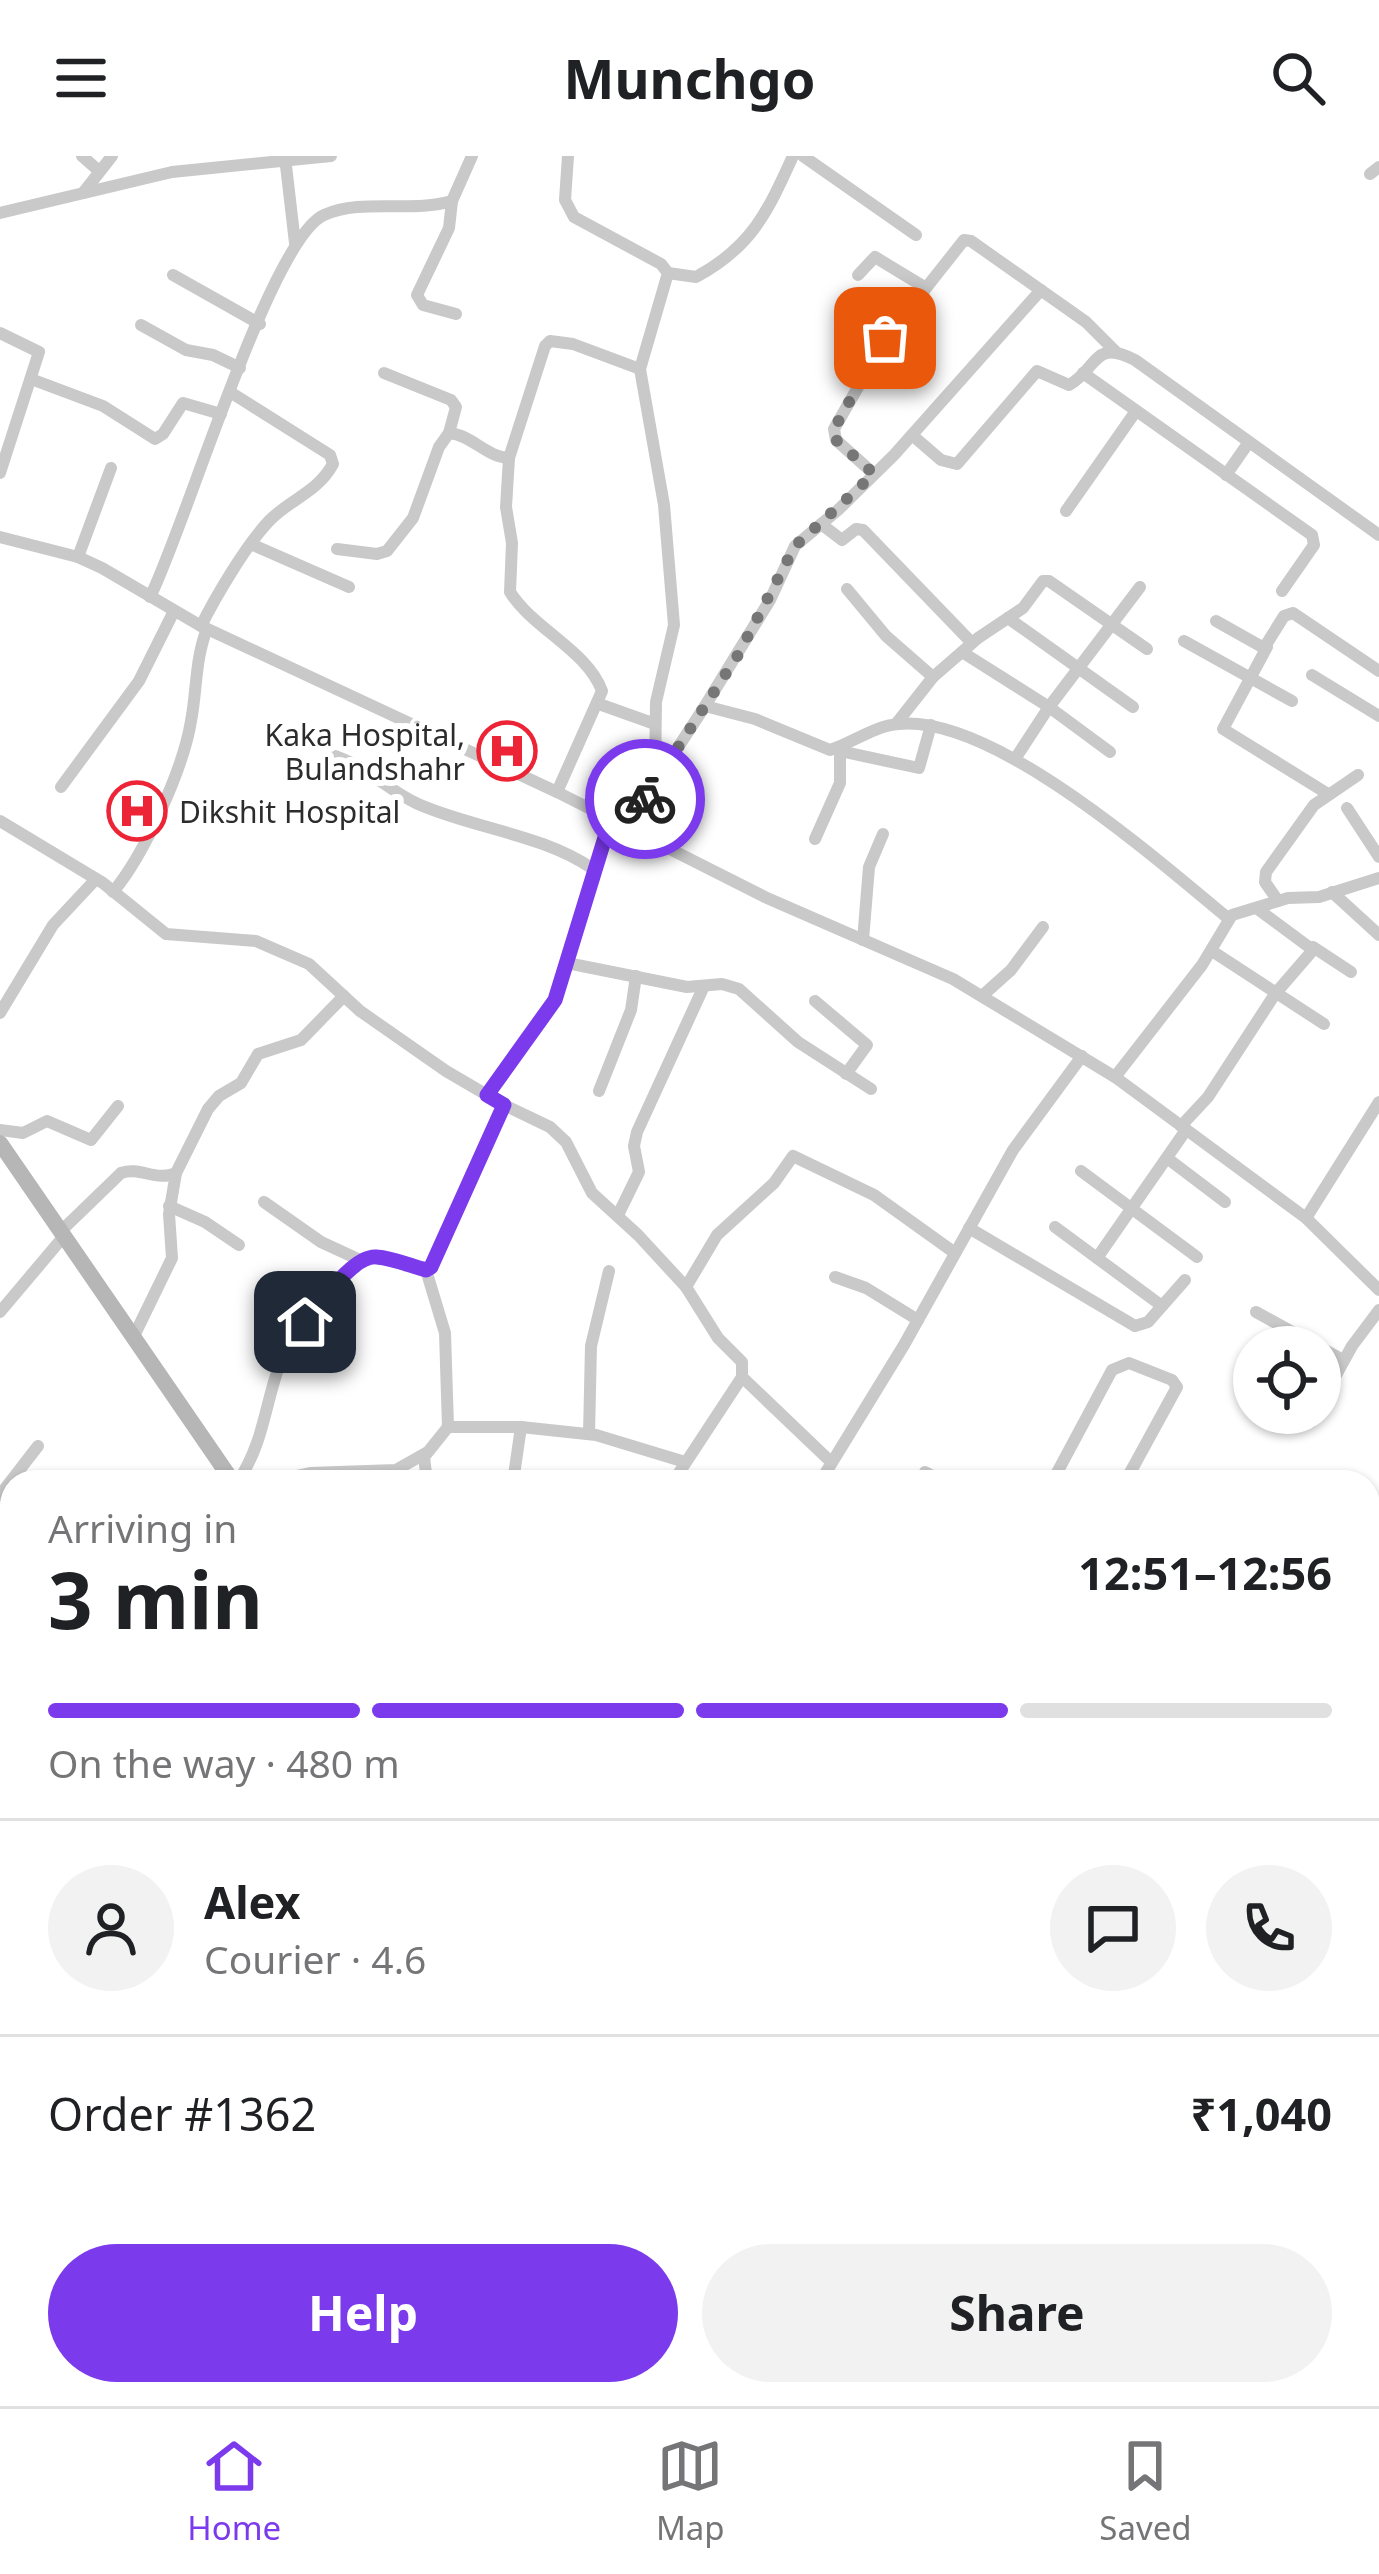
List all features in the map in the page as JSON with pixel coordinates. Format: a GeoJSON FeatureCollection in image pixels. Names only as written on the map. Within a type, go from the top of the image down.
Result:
{"type":"FeatureCollection","features":[{"type":"Feature","properties":{"kind":"main road"},"geometry":{"type":"LineString","coordinates":[[0,1143],[229,1470]]}},
{"type":"Feature","properties":{"kind":"street"},"geometry":{"type":"LineString","coordinates":[[82,156],[100,172]]}},
{"type":"Feature","properties":{"kind":"street"},"geometry":{"type":"LineString","coordinates":[[0,214],[172,172],[331,156]]}},
{"type":"Feature","properties":{"kind":"street"},"geometry":{"type":"LineString","coordinates":[[456,314],[423,305],[417,295],[449,229],[452,201],[472,156]]}},
{"type":"Feature","properties":{"kind":"street"},"geometry":{"type":"LineString","coordinates":[[568,156],[566,200],[574,217],[661,264],[668,273],[696,277],[750,237],[763,221],[793,156]]}},
{"type":"Feature","properties":{"kind":"street"},"geometry":{"type":"LineString","coordinates":[[803,156],[916,235]]}},
{"type":"Feature","properties":{"kind":"street"},"geometry":{"type":"LineString","coordinates":[[82,194],[116,157]]}},
{"type":"Feature","properties":{"kind":"street"},"geometry":{"type":"LineString","coordinates":[[285,158],[295,243]]}},
{"type":"Feature","properties":{"kind":"street"},"geometry":{"type":"LineString","coordinates":[[150,597],[172,549],[194,477],[295,243],[329,213],[452,201]]}},
{"type":"Feature","properties":{"kind":"street"},"geometry":{"type":"LineString","coordinates":[[874,474],[836,440],[834,429],[890,331],[902,328],[926,288],[967,239],[1042,290],[1109,341],[1116,352]]}},
{"type":"Feature","properties":{"kind":"street"},"geometry":{"type":"LineString","coordinates":[[858,275],[875,256],[926,288]]}},
{"type":"Feature","properties":{"kind":"street"},"geometry":{"type":"LineString","coordinates":[[631,828],[657,765],[658,694],[674,626],[673,586],[640,369],[668,273]]}},
{"type":"Feature","properties":{"kind":"street"},"geometry":{"type":"LineString","coordinates":[[173,274],[260,324]]}},
{"type":"Feature","properties":{"kind":"street"},"geometry":{"type":"LineString","coordinates":[[657,765],[675,752],[738,655],[795,546],[912,435],[1042,290]]}},
{"type":"Feature","properties":{"kind":"street"},"geometry":{"type":"LineString","coordinates":[[142,325],[186,350],[213,355],[240,368]]}},
{"type":"Feature","properties":{"kind":"street"},"geometry":{"type":"LineString","coordinates":[[0,333],[39,351],[0,473]]}},
{"type":"Feature","properties":{"kind":"street"},"geometry":{"type":"LineString","coordinates":[[557,792],[602,692],[596,679],[511,596],[512,543],[506,507],[509,458],[550,341],[573,344],[640,369]]}},
{"type":"Feature","properties":{"kind":"street"},"geometry":{"type":"LineString","coordinates":[[912,435],[941,460],[956,464],[1037,371],[1069,385],[1100,354],[1116,352],[1135,360],[1379,535]]}},
{"type":"Feature","properties":{"kind":"street"},"geometry":{"type":"LineString","coordinates":[[338,549],[387,551],[413,518],[456,407],[451,400],[384,373]]}},
{"type":"Feature","properties":{"kind":"street"},"geometry":{"type":"LineString","coordinates":[[1084,373],[1315,539],[1282,591]]}},
{"type":"Feature","properties":{"kind":"street"},"geometry":{"type":"LineString","coordinates":[[31,379],[103,406],[155,439],[182,403],[221,414]]}},
{"type":"Feature","properties":{"kind":"street"},"geometry":{"type":"LineString","coordinates":[[113,892],[129,872],[184,752],[204,627],[272,518],[319,485],[333,460],[295,430],[230,392]]}},
{"type":"Feature","properties":{"kind":"street"},"geometry":{"type":"LineString","coordinates":[[1066,511],[1136,411]]}},
{"type":"Feature","properties":{"kind":"street"},"geometry":{"type":"LineString","coordinates":[[448,434],[464,436],[500,458],[509,458]]}},
{"type":"Feature","properties":{"kind":"street"},"geometry":{"type":"LineString","coordinates":[[1226,475],[1249,442]]}},
{"type":"Feature","properties":{"kind":"street"},"geometry":{"type":"LineString","coordinates":[[78,557],[111,468]]}},
{"type":"Feature","properties":{"kind":"street"},"geometry":{"type":"LineString","coordinates":[[821,524],[842,540],[856,529],[863,530],[967,648],[1110,752]]}},
{"type":"Feature","properties":{"kind":"street"},"geometry":{"type":"LineString","coordinates":[[0,537],[78,557],[204,627],[557,792],[767,898],[953,979],[1115,1077],[1306,1218],[1379,1290]]}},
{"type":"Feature","properties":{"kind":"street"},"geometry":{"type":"LineString","coordinates":[[253,545],[349,587]]}},
{"type":"Feature","properties":{"kind":"street"},"geometry":{"type":"LineString","coordinates":[[896,724],[933,677],[1028,603],[1045,580],[1148,649]]}},
{"type":"Feature","properties":{"kind":"street"},"geometry":{"type":"LineString","coordinates":[[1015,759],[1141,587]]}},
{"type":"Feature","properties":{"kind":"street"},"geometry":{"type":"LineString","coordinates":[[847,589],[886,636],[933,677]]}},
{"type":"Feature","properties":{"kind":"street"},"geometry":{"type":"LineString","coordinates":[[61,787],[128,698],[174,611]]}},
{"type":"Feature","properties":{"kind":"street"},"geometry":{"type":"LineString","coordinates":[[1328,794],[1224,731],[1284,616],[1293,613],[1379,671]]}},
{"type":"Feature","properties":{"kind":"street"},"geometry":{"type":"LineString","coordinates":[[1008,618],[1133,707]]}},
{"type":"Feature","properties":{"kind":"street"},"geometry":{"type":"LineString","coordinates":[[1216,621],[1267,647]]}},
{"type":"Feature","properties":{"kind":"street"},"geometry":{"type":"LineString","coordinates":[[1184,641],[1292,700]]}},
{"type":"Feature","properties":{"kind":"street"},"geometry":{"type":"LineString","coordinates":[[1312,675],[1379,716]]}},
{"type":"Feature","properties":{"kind":"street"},"geometry":{"type":"LineString","coordinates":[[599,704],[655,724]]}},
{"type":"Feature","properties":{"kind":"street"},"geometry":{"type":"LineString","coordinates":[[705,706],[769,724],[830,751],[896,724],[932,725],[968,734],[1015,759],[1147,851],[1229,919]]}},
{"type":"Feature","properties":{"kind":"street"},"geometry":{"type":"LineString","coordinates":[[840,749],[919,767],[932,725]]}},
{"type":"Feature","properties":{"kind":"street"},"geometry":{"type":"LineString","coordinates":[[815,839],[840,783],[840,749]]}},
{"type":"Feature","properties":{"kind":"street"},"geometry":{"type":"LineString","coordinates":[[328,754],[362,766],[418,804],[568,853],[593,868]]}},
{"type":"Feature","properties":{"kind":"street"},"geometry":{"type":"LineString","coordinates":[[1278,901],[1265,882],[1266,872],[1307,812],[1358,775]]}},
{"type":"Feature","properties":{"kind":"street"},"geometry":{"type":"LineString","coordinates":[[1347,808],[1379,857]]}},
{"type":"Feature","properties":{"kind":"street"},"geometry":{"type":"LineString","coordinates":[[487,1095],[552,1007],[611,818]]}},
{"type":"Feature","properties":{"kind":"street"},"geometry":{"type":"LineString","coordinates":[[0,820],[96,878],[166,934],[204,934],[275,947],[317,969],[370,1018],[487,1095],[559,1135],[574,1152],[592,1192],[686,1288],[718,1339],[744,1365],[742,1377],[681,1470]]}},
{"type":"Feature","properties":{"kind":"street"},"geometry":{"type":"LineString","coordinates":[[863,940],[869,868],[883,834]]}},
{"type":"Feature","properties":{"kind":"street"},"geometry":{"type":"LineString","coordinates":[[0,1013],[53,925],[96,878]]}},
{"type":"Feature","properties":{"kind":"street"},"geometry":{"type":"LineString","coordinates":[[1115,1077],[1212,951],[1229,919],[1241,911],[1379,878]]}},
{"type":"Feature","properties":{"kind":"street"},"geometry":{"type":"LineString","coordinates":[[1332,892],[1379,935]]}},
{"type":"Feature","properties":{"kind":"street"},"geometry":{"type":"LineString","coordinates":[[1259,910],[1352,973]]}},
{"type":"Feature","properties":{"kind":"street"},"geometry":{"type":"LineString","coordinates":[[982,996],[1011,970],[1043,927]]}},
{"type":"Feature","properties":{"kind":"street"},"geometry":{"type":"LineString","coordinates":[[1097,1258],[1275,994],[1313,947]]}},
{"type":"Feature","properties":{"kind":"street"},"geometry":{"type":"LineString","coordinates":[[1212,951],[1324,1024]]}},
{"type":"Feature","properties":{"kind":"street"},"geometry":{"type":"LineString","coordinates":[[567,963],[679,986],[722,984],[739,989],[798,1042],[871,1089]]}},
{"type":"Feature","properties":{"kind":"street"},"geometry":{"type":"LineString","coordinates":[[599,1091],[632,1005],[636,976]]}},
{"type":"Feature","properties":{"kind":"street"},"geometry":{"type":"LineString","coordinates":[[618,1215],[639,1172],[634,1150],[637,1132],[704,986]]}},
{"type":"Feature","properties":{"kind":"street"},"geometry":{"type":"LineString","coordinates":[[134,1336],[172,1258],[169,1206],[176,1173],[208,1109],[241,1083],[258,1054],[301,1040],[344,996]]}},
{"type":"Feature","properties":{"kind":"street"},"geometry":{"type":"LineString","coordinates":[[815,1001],[866,1045],[846,1074]]}},
{"type":"Feature","properties":{"kind":"street"},"geometry":{"type":"LineString","coordinates":[[826,1470],[918,1320],[1013,1150],[1082,1056]]}},
{"type":"Feature","properties":{"kind":"street"},"geometry":{"type":"LineString","coordinates":[[1306,1218],[1379,1102]]}},
{"type":"Feature","properties":{"kind":"street"},"geometry":{"type":"LineString","coordinates":[[426,1270],[433,1264],[504,1105]]}},
{"type":"Feature","properties":{"kind":"street"},"geometry":{"type":"LineString","coordinates":[[0,1130],[23,1133],[47,1121],[91,1140],[118,1106]]}},
{"type":"Feature","properties":{"kind":"street"},"geometry":{"type":"LineString","coordinates":[[1366,1121],[1379,1131]]}},
{"type":"Feature","properties":{"kind":"street"},"geometry":{"type":"LineString","coordinates":[[686,1288],[717,1235],[774,1183],[793,1156],[860,1187],[955,1253]]}},
{"type":"Feature","properties":{"kind":"street"},"geometry":{"type":"LineString","coordinates":[[1167,1158],[1226,1202]]}},
{"type":"Feature","properties":{"kind":"street"},"geometry":{"type":"LineString","coordinates":[[0,1312],[63,1234],[121,1173],[134,1170],[163,1178],[176,1173]]}},
{"type":"Feature","properties":{"kind":"street"},"geometry":{"type":"LineString","coordinates":[[1081,1171],[1197,1257]]}},
{"type":"Feature","properties":{"kind":"street"},"geometry":{"type":"LineString","coordinates":[[263,1202],[321,1242],[360,1260],[379,1257],[426,1270]]}},
{"type":"Feature","properties":{"kind":"street"},"geometry":{"type":"LineString","coordinates":[[169,1206],[239,1245]]}},
{"type":"Feature","properties":{"kind":"street"},"geometry":{"type":"LineString","coordinates":[[1054,1227],[1162,1306]]}},
{"type":"Feature","properties":{"kind":"street"},"geometry":{"type":"LineString","coordinates":[[969,1228],[1135,1326],[1144,1326],[1185,1280]]}},
{"type":"Feature","properties":{"kind":"street"},"geometry":{"type":"LineString","coordinates":[[243,1470],[261,1439],[286,1349],[360,1260]]}},
{"type":"Feature","properties":{"kind":"street"},"geometry":{"type":"LineString","coordinates":[[401,1470],[426,1453],[448,1427],[445,1333],[426,1270]]}},
{"type":"Feature","properties":{"kind":"street"},"geometry":{"type":"LineString","coordinates":[[589,1434],[591,1346],[609,1271]]}},
{"type":"Feature","properties":{"kind":"street"},"geometry":{"type":"LineString","coordinates":[[835,1277],[866,1288],[918,1320]]}},
{"type":"Feature","properties":{"kind":"street"},"geometry":{"type":"LineString","coordinates":[[1341,1364],[1379,1310]]}},
{"type":"Feature","properties":{"kind":"street"},"geometry":{"type":"LineString","coordinates":[[1256,1312],[1343,1360]]}},
{"type":"Feature","properties":{"kind":"street"},"geometry":{"type":"LineString","coordinates":[[1051,1470],[1112,1370],[1130,1363],[1172,1380],[1178,1388],[1132,1470]]}},
{"type":"Feature","properties":{"kind":"street"},"geometry":{"type":"LineString","coordinates":[[742,1377],[830,1461]]}},
{"type":"Feature","properties":{"kind":"street"},"geometry":{"type":"LineString","coordinates":[[448,1427],[521,1427],[589,1434],[686,1462]]}},
{"type":"Feature","properties":{"kind":"street"},"geometry":{"type":"LineString","coordinates":[[515,1470],[521,1427]]}},
{"type":"Feature","properties":{"kind":"street"},"geometry":{"type":"LineString","coordinates":[[19,1470],[38,1446]]}},
{"type":"Feature","properties":{"kind":"street"},"geometry":{"type":"LineString","coordinates":[[425,1470],[426,1453]]}},
{"type":"Feature","properties":{"kind":"way so far"},"geometry":{"type":"LineString","coordinates":[[645,799],[657,765],[675,752],[738,655],[795,546],[874,474],[836,440],[834,429],[885,338]]}},
{"type":"Feature","properties":{"kind":"place","name":"Kaka Hospital, Bulandshahr"},"geometry":{"type":"Point","coordinates":[507,751]}},
{"type":"Feature","properties":{"kind":"place","name":"Dikshit Hospital"},"geometry":{"type":"Point","coordinates":[137,811]}},
{"type":"Feature","properties":{"kind":"route"},"geometry":{"type":"LineString","coordinates":[[305,1322],[355,1264],[366,1258],[426,1270],[431,1267],[504,1105],[487,1095],[555,1000],[611,818],[631,828],[645,799]]}}]}
